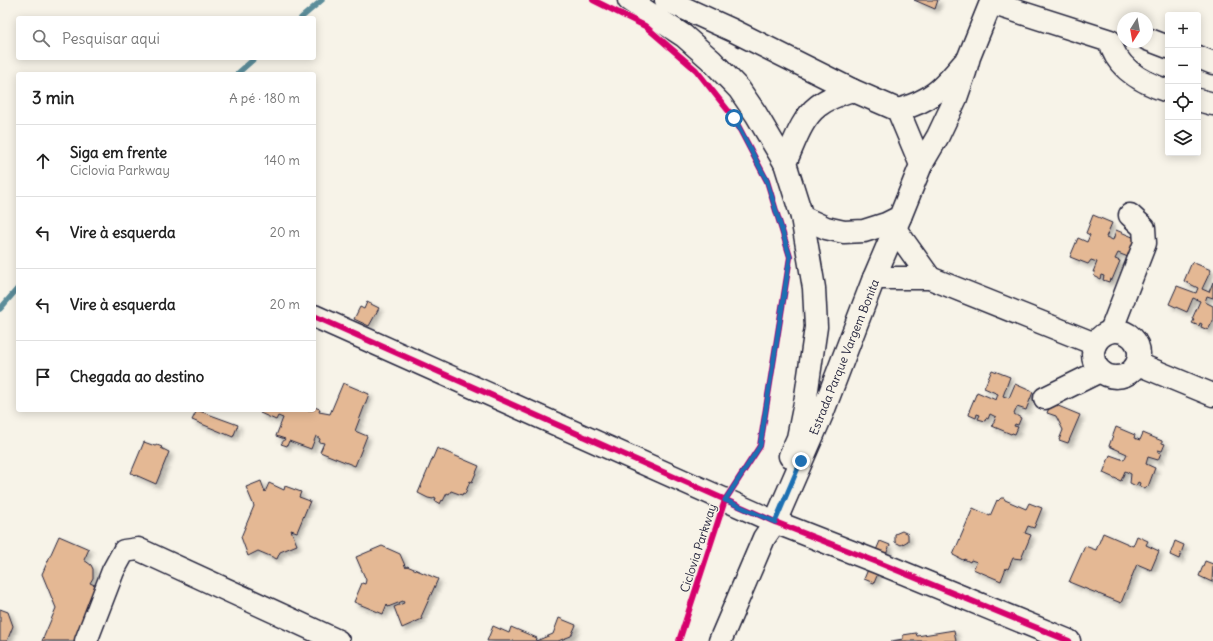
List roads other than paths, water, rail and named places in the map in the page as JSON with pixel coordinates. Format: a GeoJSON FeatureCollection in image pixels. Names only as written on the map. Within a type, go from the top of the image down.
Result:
{"type":"FeatureCollection","features":[{"type":"Feature","properties":{"kind":"street"},"geometry":{"type":"LineString","coordinates":[[629,0],[647,10],[684,36],[711,60],[739,89],[756,114],[785,163],[802,217],[826,228],[844,232],[864,231],[886,224],[898,223]]}},
{"type":"Feature","properties":{"kind":"street"},"geometry":{"type":"LineString","coordinates":[[666,0],[732,30],[852,90],[898,110],[924,101],[936,93],[948,82],[969,57]]}},
{"type":"Feature","properties":{"kind":"street"},"geometry":{"type":"LineString","coordinates":[[898,223],[921,165],[938,136],[956,98],[969,57],[992,2],[1117,38],[1112,51],[1117,58],[1131,73],[1165,90]]}},
{"type":"Feature","properties":{"kind":"street"},"geometry":{"type":"LineString","coordinates":[[1153,41],[1165,45]]}},
{"type":"Feature","properties":{"kind":"street"},"geometry":{"type":"LineString","coordinates":[[1201,59],[1213,63]]}},
{"type":"Feature","properties":{"kind":"street"},"geometry":{"type":"LineString","coordinates":[[785,163],[804,123],[817,106],[831,98],[852,90]]}},
{"type":"Feature","properties":{"kind":"street"},"geometry":{"type":"LineString","coordinates":[[1201,101],[1213,104]]}},
{"type":"Feature","properties":{"kind":"street"},"geometry":{"type":"LineString","coordinates":[[898,110],[921,165]]}},
{"type":"Feature","properties":{"kind":"street"},"geometry":{"type":"LineString","coordinates":[[1111,331],[1145,243],[1144,228],[1130,215]]}},
{"type":"Feature","properties":{"kind":"street","name":"Estrada Parque Vargem Bonita"},"geometry":{"type":"LineString","coordinates":[[768,526],[798,438],[805,403],[816,327],[814,288],[802,217]]}},
{"type":"Feature","properties":{"kind":"street"},"geometry":{"type":"LineString","coordinates":[[898,223],[930,278]]}},
{"type":"Feature","properties":{"kind":"street","name":"Estrada Parque Vargem Bonita"},"geometry":{"type":"LineString","coordinates":[[719,640],[768,526],[822,414],[874,278],[898,223]]}},
{"type":"Feature","properties":{"kind":"street"},"geometry":{"type":"LineString","coordinates":[[874,278],[930,278],[1094,344]]}},
{"type":"Feature","properties":{"kind":"street"},"geometry":{"type":"LineString","coordinates":[[316,317],[768,526],[884,565],[1069,641]]}},
{"type":"Feature","properties":{"kind":"street"},"geometry":{"type":"LineString","coordinates":[[1111,331],[1126,332],[1132,336],[1139,349],[1140,356],[1138,364],[1134,370],[1121,377],[1114,378],[1107,376],[1100,371],[1093,359],[1092,352],[1094,344],[1098,338],[1111,331]]}},
{"type":"Feature","properties":{"kind":"street"},"geometry":{"type":"LineString","coordinates":[[1138,364],[1213,395]]}},
{"type":"Feature","properties":{"kind":"street"},"geometry":{"type":"LineString","coordinates":[[1045,398],[1100,371]]}},
{"type":"Feature","properties":{"kind":"street"},"geometry":{"type":"LineString","coordinates":[[86,641],[113,571],[124,551],[138,549],[338,641]]}},
{"type":"Feature","properties":{"kind":"waterway"},"geometry":{"type":"LineString","coordinates":[[303,16],[322,0]]}},
{"type":"Feature","properties":{"kind":"waterway"},"geometry":{"type":"LineString","coordinates":[[239,72],[253,60]]}},
{"type":"Feature","properties":{"kind":"waterway"},"geometry":{"type":"LineString","coordinates":[[0,309],[16,290]]}}]}
